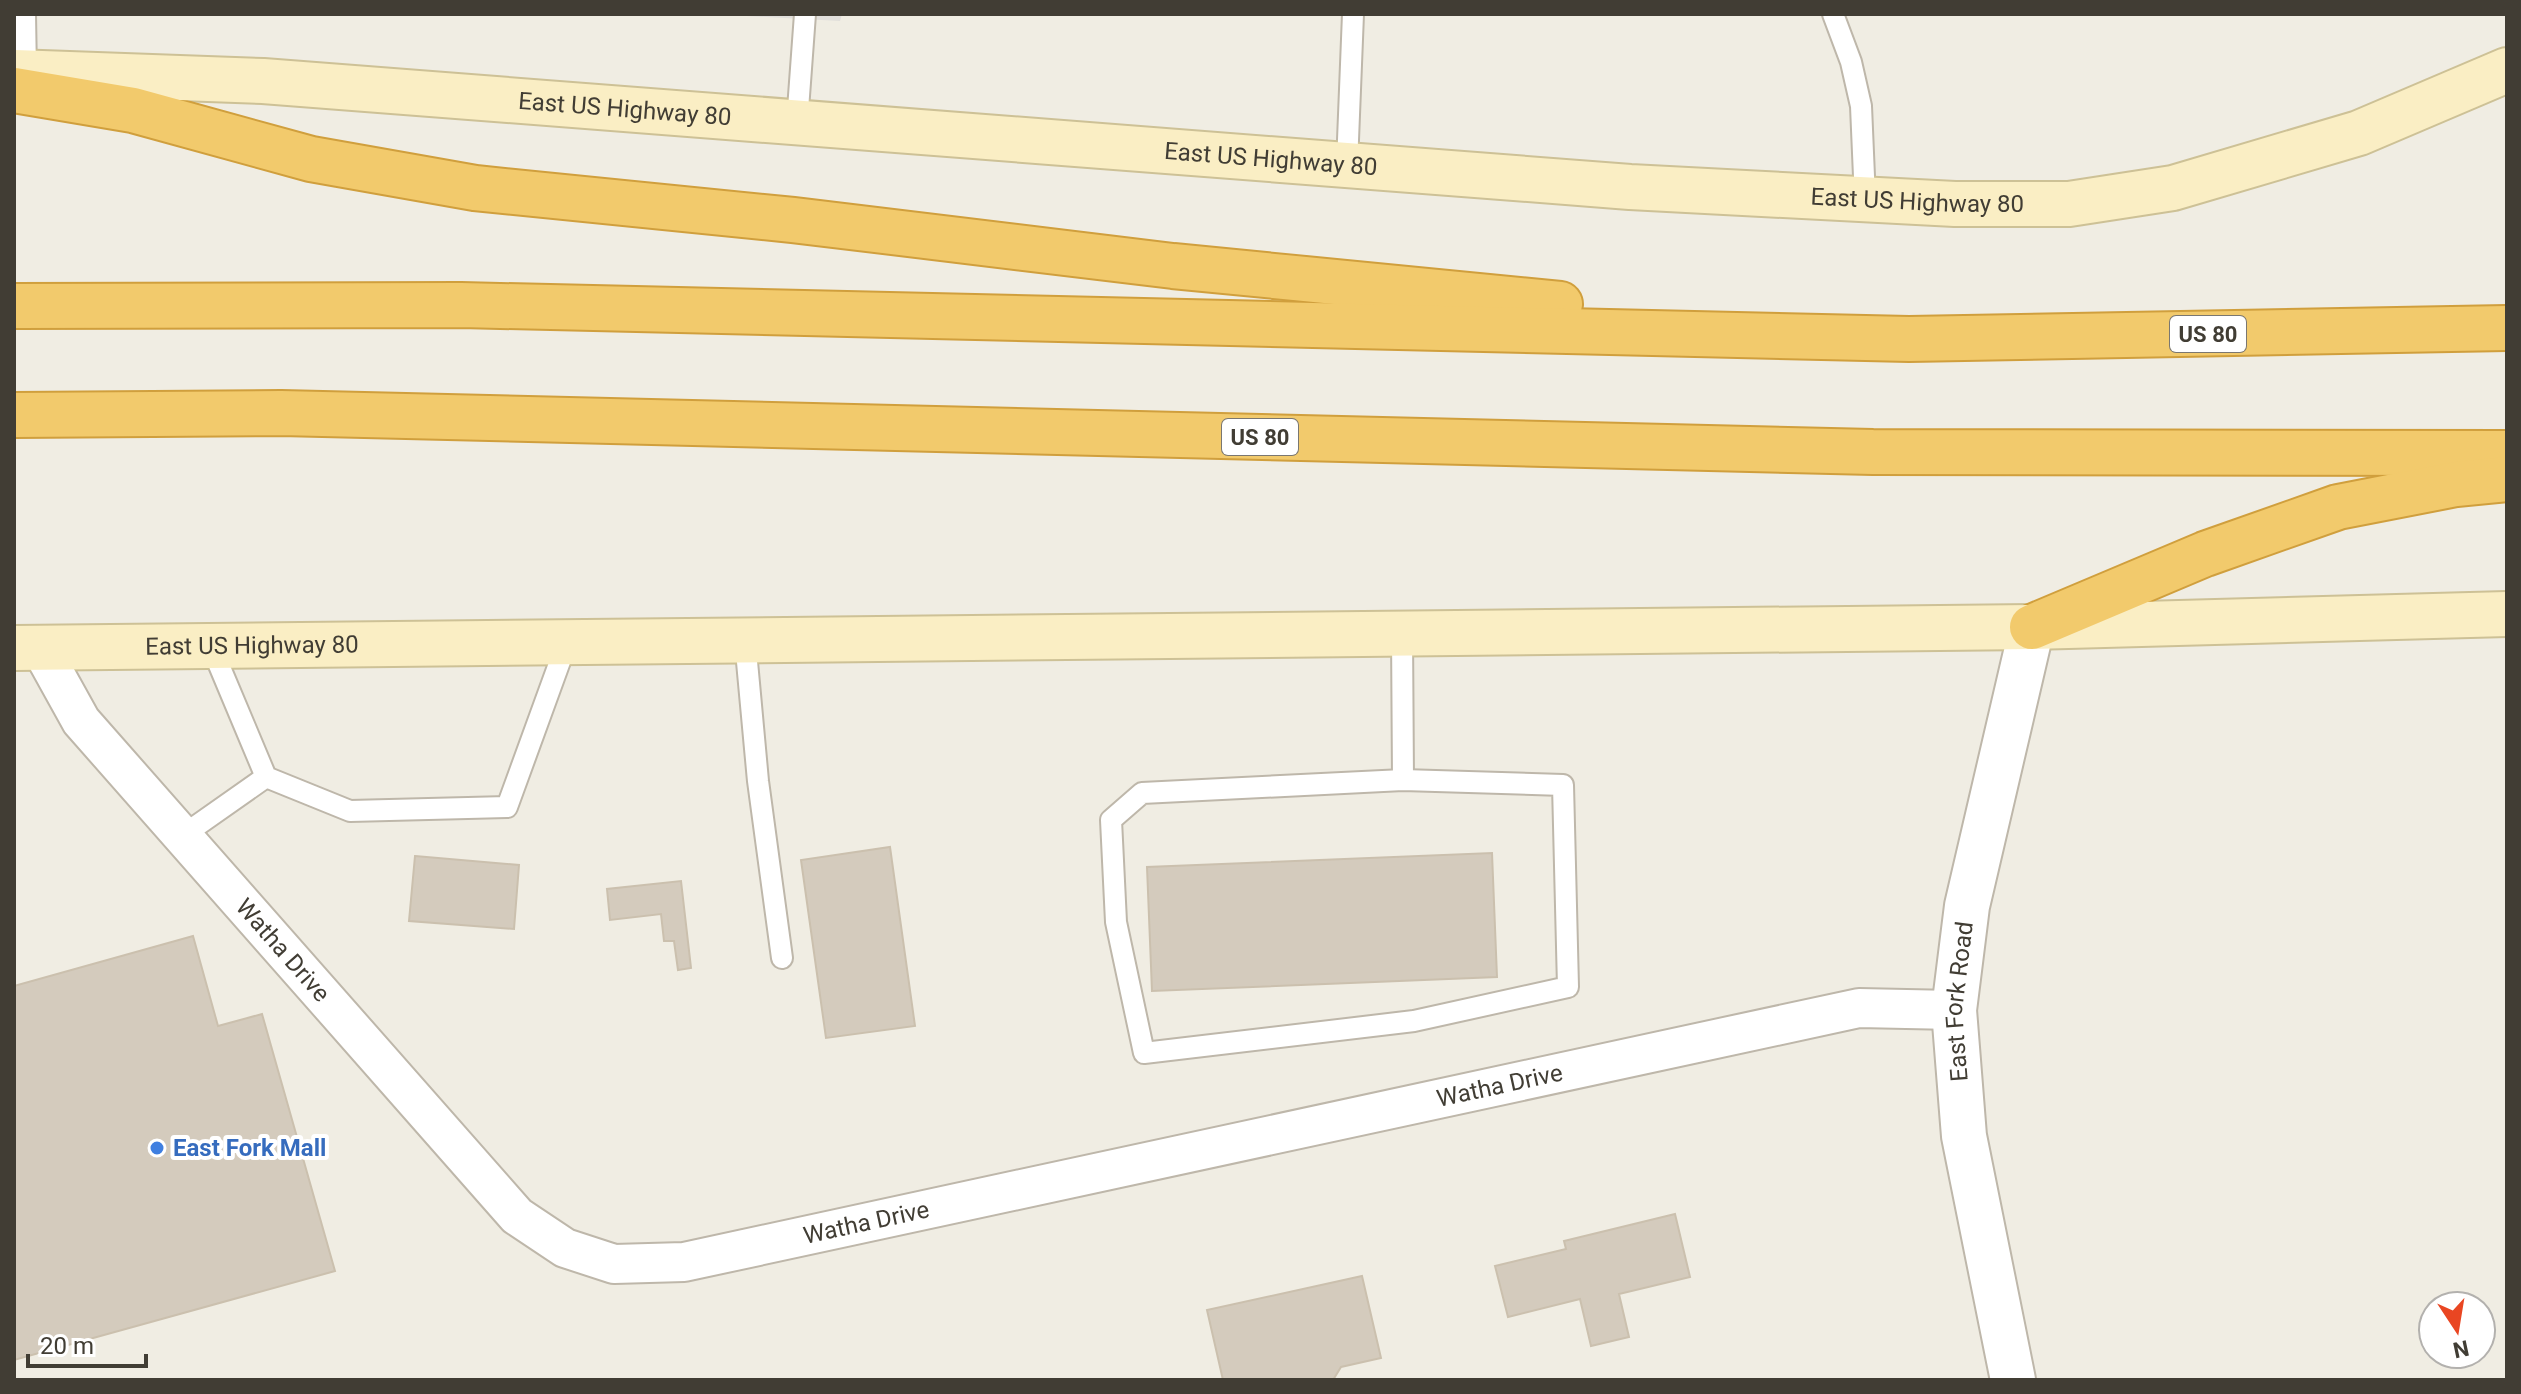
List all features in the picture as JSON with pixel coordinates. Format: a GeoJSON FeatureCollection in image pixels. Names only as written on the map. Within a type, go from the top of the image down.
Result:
{"type":"FeatureCollection","features":[{"type":"Feature","properties":{"kind":"highway"},"geometry":{"type":"LineString","coordinates":[[18,78],[311,159],[475,188],[793,220],[1173,266],[1909,339]]}},
{"type":"Feature","properties":{"kind":"highway","name":"US 80"},"geometry":{"type":"LineString","coordinates":[[14,306],[461,305],[1909,339],[2507,328]]}},
{"type":"Feature","properties":{"kind":"highway","name":"US 80"},"geometry":{"type":"LineString","coordinates":[[14,415],[281,413],[1873,452],[2507,453]]}},
{"type":"Feature","properties":{"kind":"highway"},"geometry":{"type":"LineString","coordinates":[[2032,627],[2205,554],[2338,507],[2456,484],[2507,479]]}},
{"type":"Feature","properties":{"kind":"main road","name":"East US Highway 80"},"geometry":{"type":"LineString","coordinates":[[18,78],[263,81],[1630,187],[1955,204],[2069,204],[2173,188],[2359,133],[2507,70]]}},
{"type":"Feature","properties":{"kind":"main road","name":"East US Highway 80"},"geometry":{"type":"LineString","coordinates":[[27,648],[2032,627],[2507,614]]}},
{"type":"Feature","properties":{"kind":"street","name":"East Fork Road"},"geometry":{"type":"LineString","coordinates":[[2013,1380],[1964,1136],[1954,1010],[1967,906],[2032,627]]}},
{"type":"Feature","properties":{"kind":"street","name":"Watha Drive"},"geometry":{"type":"LineString","coordinates":[[27,648],[81,721],[517,1216],[565,1248],[614,1264],[684,1262],[1859,1008],[1954,1010]]}},
{"type":"Feature","properties":{"kind":"lane"},"geometry":{"type":"LineString","coordinates":[[18,78],[25,14]]}},
{"type":"Feature","properties":{"kind":"lane"},"geometry":{"type":"LineString","coordinates":[[797,123],[805,14]]}},
{"type":"Feature","properties":{"kind":"lane"},"geometry":{"type":"LineString","coordinates":[[1347,165],[1353,14]]}},
{"type":"Feature","properties":{"kind":"lane"},"geometry":{"type":"LineString","coordinates":[[1833,14],[1851,62],[1861,106],[1865,200]]}},
{"type":"Feature","properties":{"kind":"lane"},"geometry":{"type":"LineString","coordinates":[[1402,633],[1403,780]]}},
{"type":"Feature","properties":{"kind":"lane"},"geometry":{"type":"LineString","coordinates":[[745,640],[758,781],[782,958]]}},
{"type":"Feature","properties":{"kind":"lane"},"geometry":{"type":"LineString","coordinates":[[211,646],[266,777],[350,811],[507,807],[567,642]]}},
{"type":"Feature","properties":{"kind":"lane"},"geometry":{"type":"LineString","coordinates":[[182,836],[266,777]]}},
{"type":"Feature","properties":{"kind":"lane"},"geometry":{"type":"LineString","coordinates":[[1403,780],[1563,785],[1568,987],[1414,1021],[1144,1053],[1116,922],[1111,820],[1142,793],[1403,780]]}},
{"type":"Feature","properties":{"kind":"shaded area"},"geometry":{"type":"Polygon","coordinates":[[[710,14],[842,14],[840,21],[710,14]]]}},
{"type":"Feature","properties":{"kind":"building"},"geometry":{"type":"Polygon","coordinates":[[[890,847],[915,1026],[826,1038],[801,860],[890,847]]]}},
{"type":"Feature","properties":{"kind":"building"},"geometry":{"type":"Polygon","coordinates":[[[1492,853],[1497,977],[1152,991],[1147,867],[1492,853]]]}},
{"type":"Feature","properties":{"kind":"building"},"geometry":{"type":"Polygon","coordinates":[[[415,856],[519,865],[514,929],[409,921],[415,856]]]}},
{"type":"Feature","properties":{"kind":"building"},"geometry":{"type":"Polygon","coordinates":[[[681,881],[691,968],[678,970],[674,941],[664,941],[661,914],[610,920],[607,889],[681,881]]]}},
{"type":"Feature","properties":{"kind":"building","name":"East Fork Mall"},"geometry":{"type":"Polygon","coordinates":[[[193,936],[218,1026],[262,1014],[335,1271],[14,1360],[14,986],[193,936]]]}},
{"type":"Feature","properties":{"kind":"building"},"geometry":{"type":"Polygon","coordinates":[[[1675,1214],[1690,1277],[1619,1294],[1629,1337],[1591,1346],[1580,1299],[1508,1317],[1495,1266],[1566,1249],[1564,1241],[1675,1214]]]}},
{"type":"Feature","properties":{"kind":"building"},"geometry":{"type":"Polygon","coordinates":[[[1362,1276],[1381,1358],[1341,1367],[1333,1380],[1223,1380],[1207,1310],[1362,1276]]]}},
{"type":"Feature","properties":{"kind":"place","name":"East Fork Mall"},"geometry":{"type":"Point","coordinates":[157,1148]}}]}
